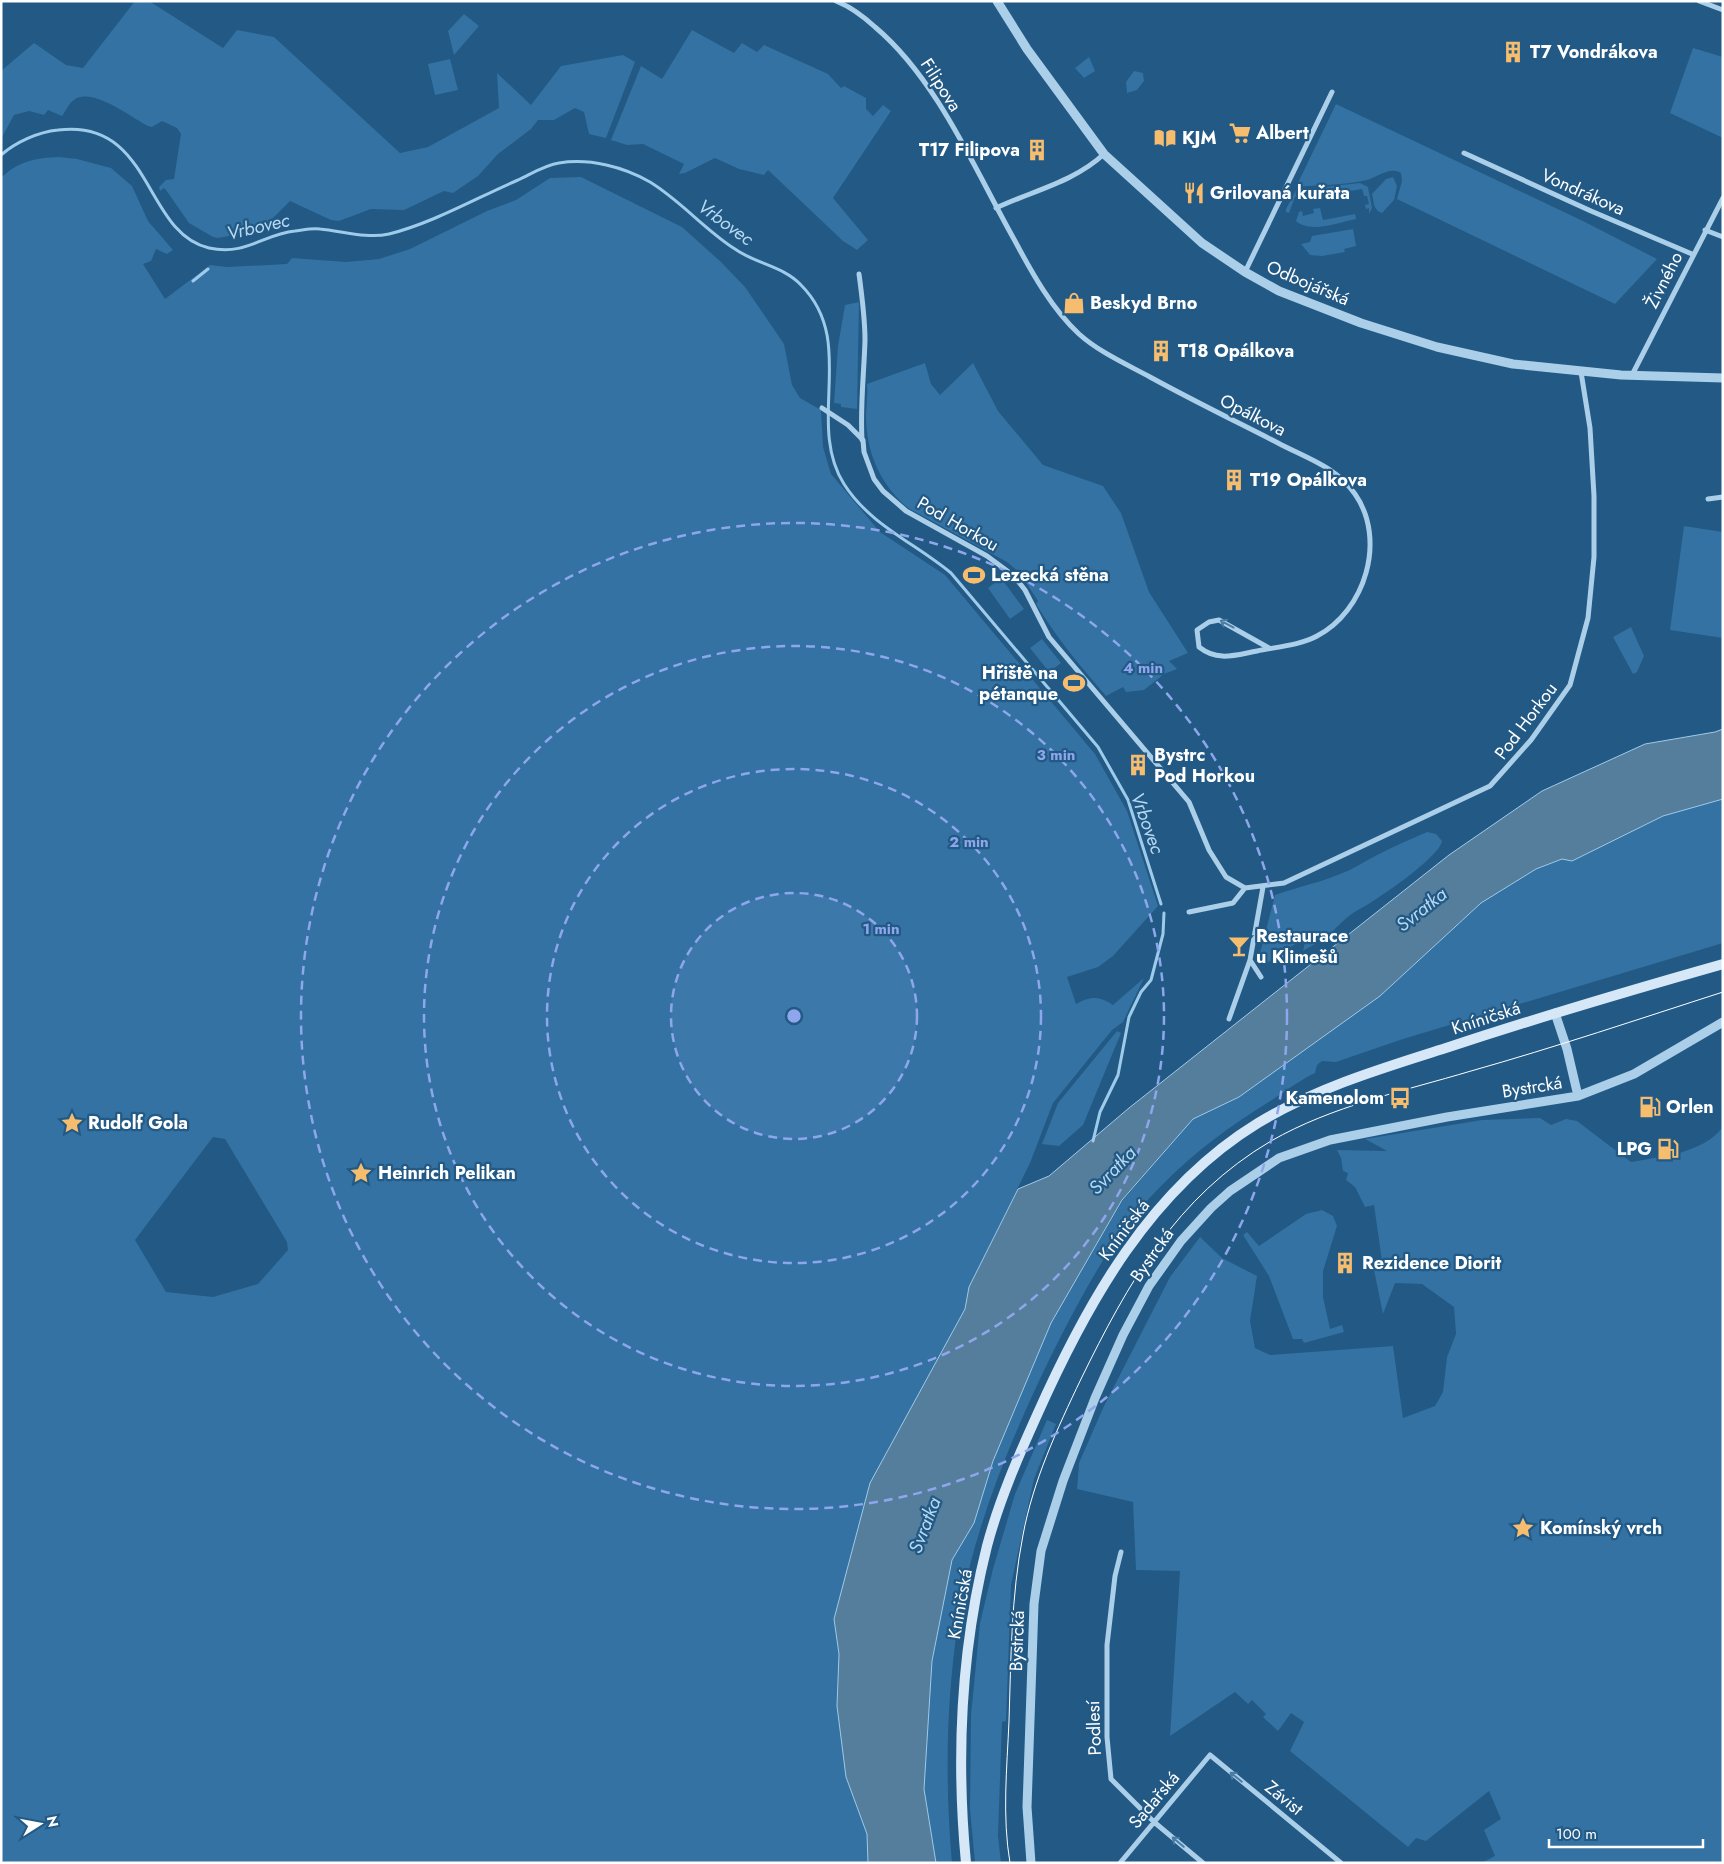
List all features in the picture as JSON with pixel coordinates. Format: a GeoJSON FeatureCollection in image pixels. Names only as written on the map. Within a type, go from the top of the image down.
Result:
{"type":"FeatureCollection","features":[{"type":"Feature","properties":{"kind":"main road","name":"Kníničská"},"geometry":{"type":"LineString","coordinates":[[966,1863],[961,1806],[961,1719],[971,1630],[988,1545],[1015,1464],[1050,1386],[1088,1310],[1133,1238],[1170,1196],[1212,1157],[1256,1124],[1308,1096],[1373,1070],[1555,1013],[1723,964]]}},
{"type":"Feature","properties":{"kind":"street","name":"Filipova"},"geometry":{"type":"LineString","coordinates":[[836,1],[859,13],[894,43],[924,79],[996,208]]}},
{"type":"Feature","properties":{"kind":"street","name":"Odbojářská"},"geometry":{"type":"LineString","coordinates":[[997,1],[1026,50],[1104,154],[1180,225],[1245,272],[1279,291],[1360,323],[1437,347],[1513,364],[1581,372],[1723,378]]}},
{"type":"Feature","properties":{"kind":"street"},"geometry":{"type":"LineString","coordinates":[[1699,1],[1723,10]]}},
{"type":"Feature","properties":{"kind":"street"},"geometry":{"type":"LineString","coordinates":[[1245,272],[1332,92]]}},
{"type":"Feature","properties":{"kind":"street","name":"Vondrákova"},"geometry":{"type":"LineString","coordinates":[[1464,153],[1591,211],[1692,254]]}},
{"type":"Feature","properties":{"kind":"street"},"geometry":{"type":"LineString","coordinates":[[996,208],[1050,187],[1096,162],[1104,154]]}},
{"type":"Feature","properties":{"kind":"street","name":"Živného"},"geometry":{"type":"LineString","coordinates":[[1632,375],[1692,254],[1723,198]]}},
{"type":"Feature","properties":{"kind":"street","name":"Opálkova"},"geometry":{"type":"LineString","coordinates":[[996,208],[1050,300],[1079,334],[1141,372],[1282,445],[1320,462],[1340,478],[1356,495],[1370,536],[1368,568],[1364,582],[1348,608],[1332,627],[1314,638],[1269,648],[1224,658],[1209,655],[1199,647],[1197,630],[1209,622],[1219,620],[1269,648]]}},
{"type":"Feature","properties":{"kind":"street"},"geometry":{"type":"LineString","coordinates":[[1705,230],[1723,237]]}},
{"type":"Feature","properties":{"kind":"street","name":"Pod Horkou"},"geometry":{"type":"LineString","coordinates":[[859,274],[865,339],[860,408],[862,440],[864,452],[874,480],[883,491],[906,511],[987,556],[1014,576],[1028,594],[1049,637],[1188,802],[1209,850],[1226,877],[1245,888],[1284,883],[1490,786],[1531,740],[1570,685],[1588,618],[1594,557],[1594,496],[1590,428],[1581,372]]}},
{"type":"Feature","properties":{"kind":"street"},"geometry":{"type":"LineString","coordinates":[[822,408],[834,414],[862,440]]}},
{"type":"Feature","properties":{"kind":"street"},"geometry":{"type":"LineString","coordinates":[[1708,499],[1723,497]]}},
{"type":"Feature","properties":{"kind":"street"},"geometry":{"type":"LineString","coordinates":[[1229,1019],[1250,960],[1263,887]]}},
{"type":"Feature","properties":{"kind":"street"},"geometry":{"type":"LineString","coordinates":[[1189,912],[1233,903],[1245,888]]}},
{"type":"Feature","properties":{"kind":"street"},"geometry":{"type":"LineString","coordinates":[[1250,960],[1261,977]]}},
{"type":"Feature","properties":{"kind":"street"},"geometry":{"type":"LineString","coordinates":[[1555,1013],[1567,1049],[1578,1096]]}},
{"type":"Feature","properties":{"kind":"street","name":"Bystrcká"},"geometry":{"type":"LineString","coordinates":[[1032,1863],[1028,1797],[1034,1604],[1040,1551],[1062,1481],[1094,1398],[1123,1335],[1149,1286],[1181,1241],[1211,1208],[1230,1191],[1279,1158],[1330,1140],[1447,1117],[1578,1096],[1634,1074],[1723,1022]]}},
{"type":"Feature","properties":{"kind":"street","name":"Podlesí"},"geometry":{"type":"LineString","coordinates":[[1120,1552],[1115,1576],[1107,1645],[1109,1767],[1114,1782],[1154,1822],[1203,1863]]}},
{"type":"Feature","properties":{"kind":"street","name":"Sadařská"},"geometry":{"type":"LineString","coordinates":[[1120,1863],[1210,1755]]}},
{"type":"Feature","properties":{"kind":"street","name":"Závist"},"geometry":{"type":"LineString","coordinates":[[1210,1755],[1341,1863]]}},
{"type":"Feature","properties":{"kind":"shaded area"},"geometry":{"type":"Polygon","coordinates":[[[135,1],[149,1],[223,48],[237,30],[274,37],[400,153],[428,147],[499,108],[497,73],[531,105],[561,66],[623,55],[635,62],[606,138],[589,134],[584,112],[575,108],[554,120],[538,120],[531,129],[498,154],[478,176],[453,193],[444,191],[404,210],[371,209],[339,221],[331,220],[290,201],[261,230],[218,238],[189,223],[166,190],[164,188],[160,191],[159,187],[166,180],[174,179],[181,134],[177,128],[162,121],[152,127],[148,126],[101,100],[82,97],[72,101],[62,116],[48,110],[44,115],[29,111],[14,115],[1,139],[1,71],[34,43],[66,65],[83,68],[135,1]]]}},
{"type":"Feature","properties":{"kind":"shaded area"},"geometry":{"type":"Polygon","coordinates":[[[464,14],[479,26],[454,55],[448,31],[464,14]]]}},
{"type":"Feature","properties":{"kind":"shaded area"},"geometry":{"type":"Polygon","coordinates":[[[692,30],[734,53],[742,43],[757,52],[764,45],[828,74],[841,88],[844,86],[866,98],[866,109],[873,116],[883,105],[891,111],[833,198],[868,240],[857,250],[843,241],[768,170],[764,175],[739,169],[715,158],[685,173],[679,174],[684,164],[643,144],[627,145],[611,140],[641,66],[662,79],[692,30]]]}},
{"type":"Feature","properties":{"kind":"shaded area"},"geometry":{"type":"Polygon","coordinates":[[[1693,48],[1723,57],[1723,138],[1670,113],[1693,48]]]}},
{"type":"Feature","properties":{"kind":"shaded area"},"geometry":{"type":"Polygon","coordinates":[[[1089,57],[1095,71],[1084,78],[1075,68],[1089,57]]]}},
{"type":"Feature","properties":{"kind":"shaded area"},"geometry":{"type":"Polygon","coordinates":[[[450,59],[458,90],[435,95],[428,64],[450,59]]]}},
{"type":"Feature","properties":{"kind":"shaded area"},"geometry":{"type":"Polygon","coordinates":[[[1134,71],[1143,73],[1144,81],[1137,90],[1127,93],[1126,82],[1134,71]]]}},
{"type":"Feature","properties":{"kind":"shaded area"},"geometry":{"type":"Polygon","coordinates":[[[1336,104],[1585,222],[1657,259],[1615,304],[1397,199],[1402,181],[1401,173],[1397,171],[1388,171],[1358,182],[1296,187],[1336,104]]]}},
{"type":"Feature","properties":{"kind":"shaded area"},"geometry":{"type":"Polygon","coordinates":[[[51,157],[77,159],[111,168],[132,186],[148,221],[173,250],[167,254],[156,249],[151,261],[143,264],[165,299],[210,265],[227,267],[287,264],[292,258],[346,262],[379,259],[410,249],[487,211],[516,200],[550,178],[581,177],[682,227],[721,262],[745,287],[784,344],[792,385],[800,398],[821,410],[823,447],[831,474],[880,532],[945,575],[1095,754],[1127,811],[1158,906],[1113,956],[1098,967],[1067,977],[1076,1004],[1095,998],[1113,1005],[1144,978],[1123,1022],[1112,1030],[1053,1103],[1030,1163],[969,1287],[965,1309],[870,1484],[834,1619],[839,1654],[837,1706],[846,1777],[867,1834],[868,1863],[1,1863],[1,178],[21,164],[51,157]],[[213,1137],[135,1240],[166,1292],[213,1297],[258,1284],[288,1250],[287,1242],[225,1139],[213,1137]]]}},
{"type":"Feature","properties":{"kind":"shaded area"},"geometry":{"type":"Polygon","coordinates":[[[1393,177],[1397,186],[1394,200],[1382,213],[1379,212],[1375,208],[1372,194],[1386,179],[1393,177]]]}},
{"type":"Feature","properties":{"kind":"shaded area"},"geometry":{"type":"Polygon","coordinates":[[[1360,183],[1368,187],[1372,208],[1369,214],[1369,208],[1366,209],[1365,205],[1369,204],[1367,196],[1364,196],[1362,189],[1316,197],[1315,192],[1295,197],[1289,213],[1286,212],[1296,190],[1360,183]]]}},
{"type":"Feature","properties":{"kind":"shaded area"},"geometry":{"type":"Polygon","coordinates":[[[1320,208],[1323,220],[1355,214],[1356,219],[1317,227],[1302,225],[1296,221],[1299,212],[1302,211],[1303,216],[1314,213],[1313,209],[1320,208]]]}},
{"type":"Feature","properties":{"kind":"shaded area"},"geometry":{"type":"Polygon","coordinates":[[[1353,229],[1356,246],[1344,249],[1345,252],[1322,256],[1310,255],[1301,244],[1310,242],[1312,236],[1353,229]]]}},
{"type":"Feature","properties":{"kind":"shaded area"},"geometry":{"type":"Polygon","coordinates":[[[859,302],[857,409],[841,407],[841,404],[834,403],[838,346],[845,305],[859,302]]]}},
{"type":"Feature","properties":{"kind":"shaded area"},"geometry":{"type":"Polygon","coordinates":[[[925,363],[931,384],[940,395],[973,363],[998,411],[1043,465],[1103,486],[1121,513],[1149,592],[1188,653],[1169,661],[1177,669],[1164,674],[1144,690],[1126,692],[1123,687],[1106,696],[1052,628],[1036,604],[1038,601],[1019,572],[1007,562],[908,508],[898,499],[883,478],[872,456],[866,418],[867,384],[925,363]]]}},
{"type":"Feature","properties":{"kind":"shaded area"},"geometry":{"type":"Polygon","coordinates":[[[1684,526],[1723,532],[1723,638],[1670,630],[1684,526]]]}},
{"type":"Feature","properties":{"kind":"shaded area"},"geometry":{"type":"Polygon","coordinates":[[[1001,578],[1024,609],[1010,619],[988,588],[1001,578]]]}},
{"type":"Feature","properties":{"kind":"shaded area"},"geometry":{"type":"Polygon","coordinates":[[[1631,627],[1644,656],[1637,672],[1633,674],[1613,637],[1631,627]]]}},
{"type":"Feature","properties":{"kind":"shaded area"},"geometry":{"type":"Polygon","coordinates":[[[1042,639],[1061,663],[1049,672],[1030,648],[1042,639]]]}},
{"type":"Feature","properties":{"kind":"shaded area"},"geometry":{"type":"Polygon","coordinates":[[[1723,799],[1723,943],[1403,1039],[1336,1062],[1322,1061],[1317,1065],[1315,1073],[1242,1119],[1199,1151],[1159,1188],[1126,1226],[1085,1290],[1020,1422],[994,1488],[973,1554],[958,1623],[951,1683],[948,1803],[952,1863],[936,1863],[924,1789],[932,1661],[952,1560],[974,1523],[993,1461],[1051,1323],[1123,1200],[1193,1119],[1239,1097],[1380,996],[1481,903],[1536,869],[1562,859],[1572,861],[1663,816],[1723,799]]]}},
{"type":"Feature","properties":{"kind":"shaded area"},"geometry":{"type":"Polygon","coordinates":[[[1427,832],[1436,834],[1442,841],[1430,858],[1405,879],[1350,915],[1326,937],[1303,951],[1305,942],[1290,947],[1268,962],[1259,957],[1275,895],[1339,875],[1427,832]]]}},
{"type":"Feature","properties":{"kind":"shaded area"},"geometry":{"type":"Polygon","coordinates":[[[1117,1031],[1121,1033],[1083,1125],[1059,1146],[1042,1144],[1058,1103],[1117,1031]]]}},
{"type":"Feature","properties":{"kind":"shaded area"},"geometry":{"type":"Polygon","coordinates":[[[1540,1118],[1551,1125],[1566,1119],[1577,1121],[1631,1162],[1693,1148],[1714,1136],[1723,1127],[1723,1863],[1481,1863],[1495,1856],[1484,1830],[1501,1819],[1489,1791],[1426,1841],[1416,1838],[1408,1847],[1290,1751],[1304,1722],[1291,1713],[1278,1731],[1263,1717],[1266,1714],[1252,1700],[1248,1704],[1235,1692],[1170,1736],[1180,1571],[1136,1570],[1133,1502],[1077,1489],[1079,1463],[1103,1408],[1170,1277],[1200,1237],[1222,1258],[1257,1276],[1250,1321],[1255,1348],[1270,1355],[1393,1346],[1403,1418],[1435,1406],[1443,1392],[1447,1357],[1456,1334],[1454,1307],[1422,1284],[1395,1283],[1383,1314],[1374,1270],[1383,1268],[1374,1205],[1365,1207],[1355,1187],[1346,1180],[1348,1173],[1343,1171],[1341,1158],[1337,1150],[1387,1151],[1365,1139],[1482,1120],[1540,1118]]]}},
{"type":"Feature","properties":{"kind":"shaded area"},"geometry":{"type":"Polygon","coordinates":[[[1322,1210],[1333,1216],[1337,1226],[1323,1271],[1323,1297],[1330,1329],[1342,1325],[1344,1332],[1304,1343],[1302,1339],[1293,1339],[1269,1276],[1243,1235],[1247,1232],[1259,1246],[1306,1214],[1322,1210]]]}},
{"type":"Feature","properties":{"kind":"shaded area"},"geometry":{"type":"Polygon","coordinates":[[[1047,1420],[1056,1424],[1034,1479],[1011,1585],[1006,1721],[1002,1722],[998,1836],[1001,1863],[975,1863],[970,1809],[971,1715],[980,1623],[993,1569],[1015,1494],[1047,1420]]]}},
{"type":"Feature","properties":{"kind":"water","name":"Svratka"},"geometry":{"type":"Polygon","coordinates":[[[1723,729],[1723,799],[1663,816],[1572,861],[1562,859],[1536,869],[1481,903],[1380,996],[1239,1097],[1193,1119],[1122,1200],[1051,1323],[993,1461],[974,1523],[952,1560],[932,1661],[924,1789],[936,1863],[868,1863],[867,1834],[846,1777],[837,1706],[839,1654],[834,1619],[870,1483],[965,1309],[969,1287],[1018,1189],[1049,1176],[1129,1108],[1449,855],[1542,791],[1645,744],[1723,729]]]}},
{"type":"Feature","properties":{"kind":"waterway","name":"Vrbovec"},"geometry":{"type":"LineString","coordinates":[[1,155],[20,142],[35,135],[58,130],[89,131],[112,141],[130,158],[171,222],[187,238],[209,248],[222,250],[244,247],[284,233],[311,229],[372,236],[389,234],[438,217],[543,168],[559,163],[583,162],[606,165],[629,172],[650,182],[735,249],[786,273],[801,285],[818,307],[826,331],[829,357],[829,435],[833,460],[844,484],[867,511],[880,522],[951,573],[1098,747],[1128,800],[1161,904]]}},
{"type":"Feature","properties":{"kind":"waterway"},"geometry":{"type":"LineString","coordinates":[[193,281],[208,269]]}},
{"type":"Feature","properties":{"kind":"waterway","name":"Vrbovec"},"geometry":{"type":"LineString","coordinates":[[1093,1141],[1100,1112],[1118,1075],[1129,1017],[1141,992],[1151,980],[1163,934],[1164,913]]}},
{"type":"Feature","properties":{"kind":"tram line"},"geometry":{"type":"LineString","coordinates":[[1010,1863],[1006,1828],[1006,1792],[1012,1628],[1019,1558],[1027,1515],[1039,1475],[1072,1398],[1117,1309],[1158,1245],[1208,1188],[1237,1163],[1294,1129],[1369,1100],[1597,1033],[1723,992]]}},
{"type":"Feature","properties":{"kind":"place","name":"T7 Vondrákova"},"geometry":{"type":"Point","coordinates":[1513,52]}},
{"type":"Feature","properties":{"kind":"place","name":"Albert"},"geometry":{"type":"Point","coordinates":[1240,133]}},
{"type":"Feature","properties":{"kind":"place","name":"KJM"},"geometry":{"type":"Point","coordinates":[1165,138]}},
{"type":"Feature","properties":{"kind":"place","name":"T17 Filipova"},"geometry":{"type":"Point","coordinates":[1037,150]}},
{"type":"Feature","properties":{"kind":"place","name":"Grilovaná kuřata"},"geometry":{"type":"Point","coordinates":[1194,193]}},
{"type":"Feature","properties":{"kind":"place","name":"Beskyd Brno"},"geometry":{"type":"Point","coordinates":[1074,303]}},
{"type":"Feature","properties":{"kind":"place","name":"T18 Opálkova"},"geometry":{"type":"Point","coordinates":[1161,351]}},
{"type":"Feature","properties":{"kind":"place","name":"T19 Opálkova"},"geometry":{"type":"Point","coordinates":[1234,480]}},
{"type":"Feature","properties":{"kind":"place","name":"Lezecká stěna"},"geometry":{"type":"Point","coordinates":[974,575]}},
{"type":"Feature","properties":{"kind":"place","name":"Hřiště na pétanque"},"geometry":{"type":"Point","coordinates":[1074,683]}},
{"type":"Feature","properties":{"kind":"place","name":"Bystrc Pod Horkou"},"geometry":{"type":"Point","coordinates":[1138,765]}},
{"type":"Feature","properties":{"kind":"place","name":"Restaurace u Klimešů"},"geometry":{"type":"Point","coordinates":[1239,946]}},
{"type":"Feature","properties":{"kind":"place","name":"Kamenolom"},"geometry":{"type":"Point","coordinates":[1400,1098]}},
{"type":"Feature","properties":{"kind":"place","name":"Orlen"},"geometry":{"type":"Point","coordinates":[1650,1107]}},
{"type":"Feature","properties":{"kind":"place","name":"Rudolf Gola"},"geometry":{"type":"Point","coordinates":[72,1123]}},
{"type":"Feature","properties":{"kind":"place","name":"LPG"},"geometry":{"type":"Point","coordinates":[1668,1149]}},
{"type":"Feature","properties":{"kind":"place","name":"Heinrich Pelikan"},"geometry":{"type":"Point","coordinates":[361,1173]}},
{"type":"Feature","properties":{"kind":"place","name":"Rezidence Diorit"},"geometry":{"type":"Point","coordinates":[1345,1263]}},
{"type":"Feature","properties":{"kind":"place","name":"Komínský vrch"},"geometry":{"type":"Point","coordinates":[1523,1528]}}]}
